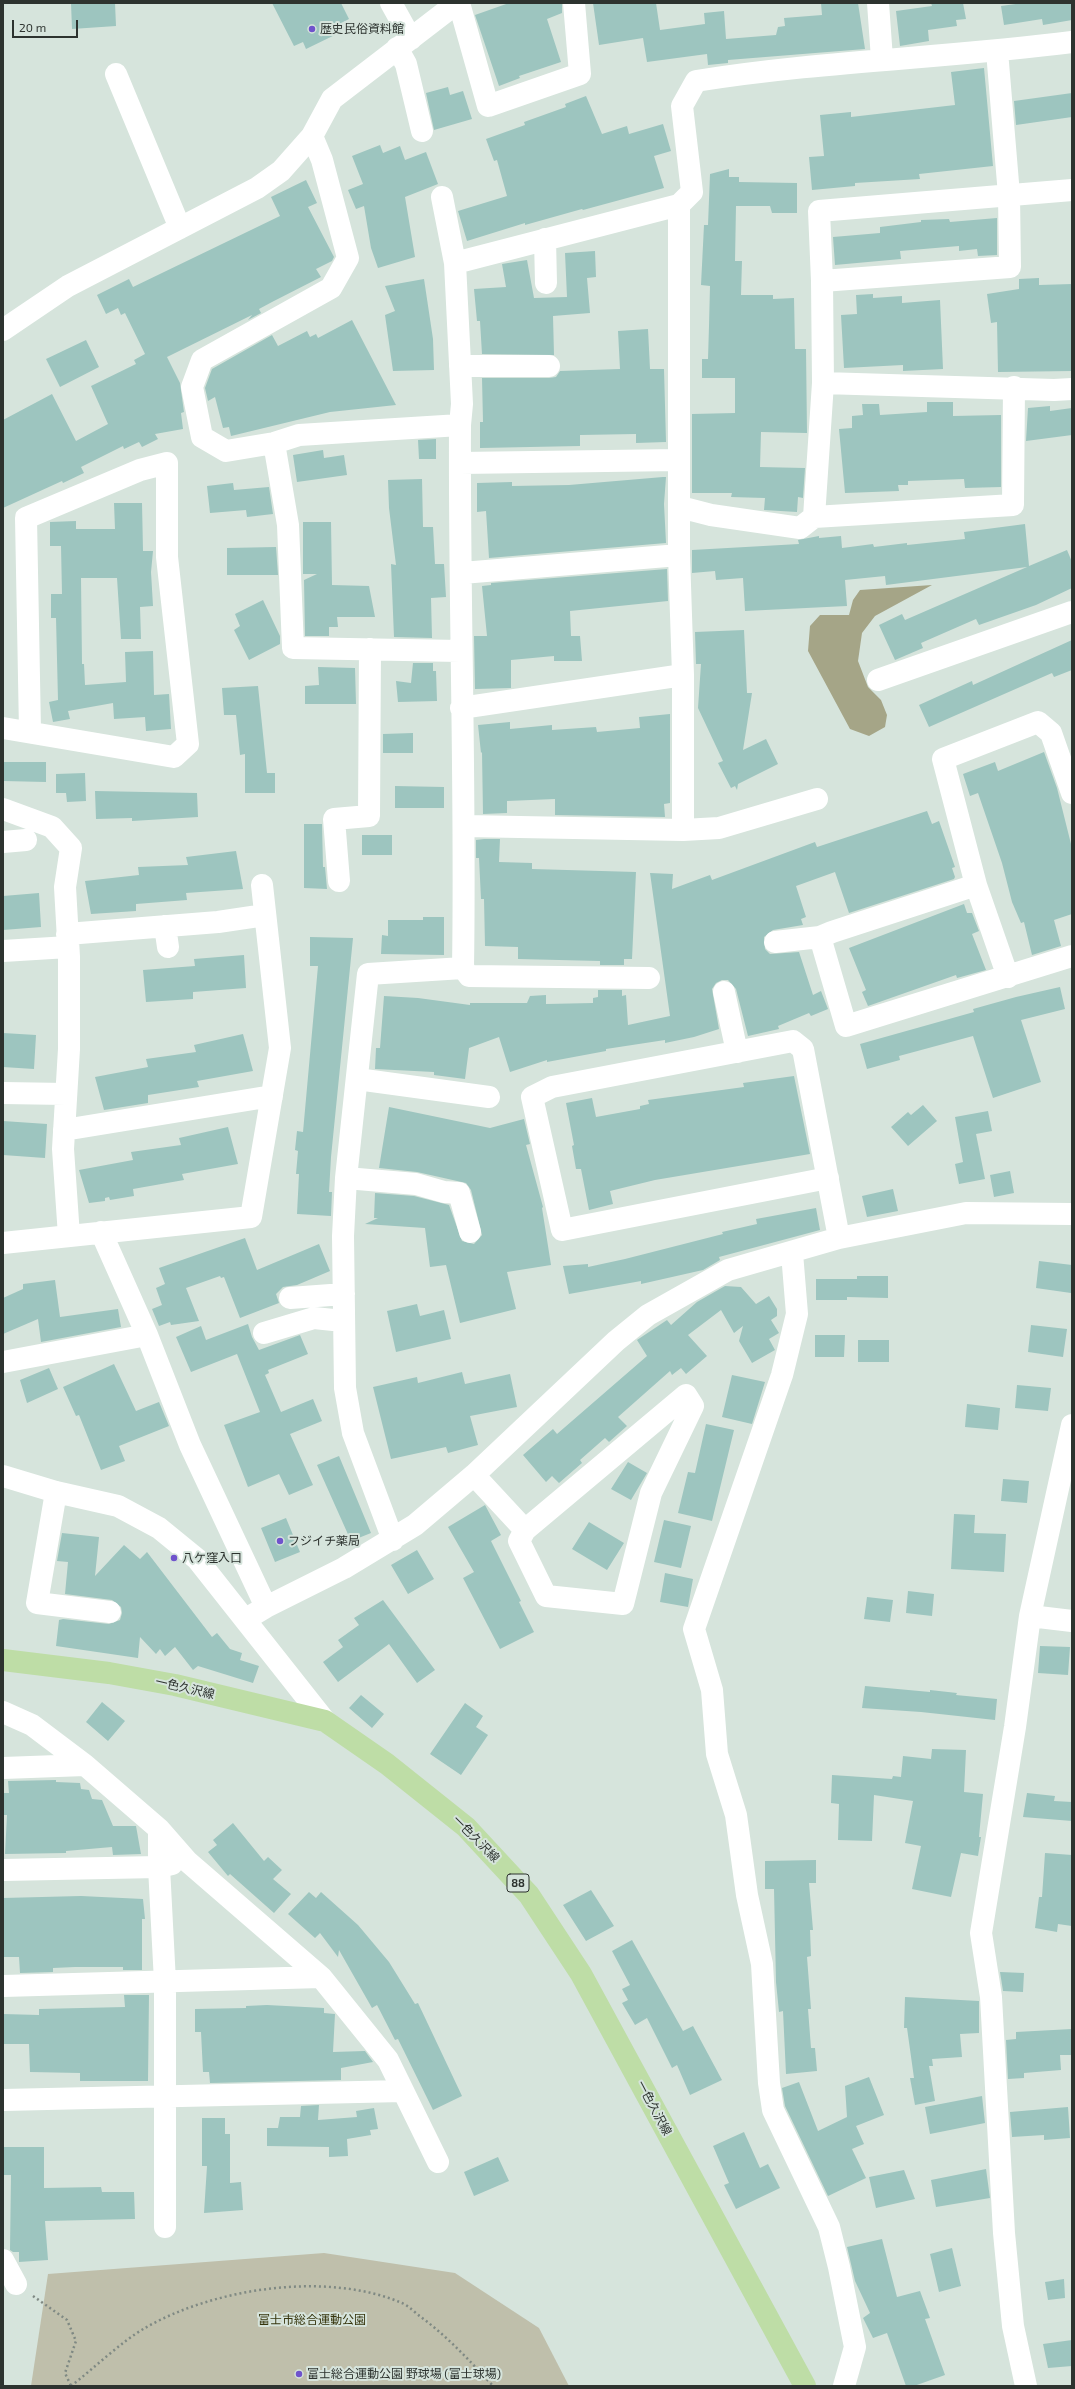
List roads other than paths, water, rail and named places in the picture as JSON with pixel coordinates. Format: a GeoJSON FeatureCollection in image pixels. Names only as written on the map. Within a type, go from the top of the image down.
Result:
{"type":"FeatureCollection","features":[{"type":"Feature","properties":{"kind":"main road","name":"一色久沢線"},"geometry":{"type":"LineString","coordinates":[[3,1660],[109,1673],[174,1685],[325,1721],[387,1764],[466,1827],[529,1895],[581,1974],[805,2386]]}},
{"type":"Feature","properties":{"kind":"street"},"geometry":{"type":"LineString","coordinates":[[391,3],[404,44],[406,64],[422,131]]}},
{"type":"Feature","properties":{"kind":"street"},"geometry":{"type":"LineString","coordinates":[[3,330],[68,286],[263,184],[281,171],[312,136],[332,100],[458,3],[488,106],[580,74],[574,3]]}},
{"type":"Feature","properties":{"kind":"street"},"geometry":{"type":"LineString","coordinates":[[878,3],[882,59]]}},
{"type":"Feature","properties":{"kind":"street"},"geometry":{"type":"LineString","coordinates":[[454,263],[679,205],[692,192],[682,106],[696,81],[882,59],[997,52],[1072,42]]}},
{"type":"Feature","properties":{"kind":"street"},"geometry":{"type":"LineString","coordinates":[[822,281],[1010,267],[1009,195],[997,52]]}},
{"type":"Feature","properties":{"kind":"street"},"geometry":{"type":"LineString","coordinates":[[116,74],[180,228]]}},
{"type":"Feature","properties":{"kind":"street"},"geometry":{"type":"LineString","coordinates":[[312,136],[322,160],[348,258],[331,288],[202,360],[192,387],[202,437],[226,451],[274,443],[299,435],[460,425]]}},
{"type":"Feature","properties":{"kind":"street"},"geometry":{"type":"LineString","coordinates":[[814,517],[823,383],[822,281],[819,211],[1072,190]]}},
{"type":"Feature","properties":{"kind":"street"},"geometry":{"type":"LineString","coordinates":[[442,198],[454,263],[462,404],[460,425],[462,573],[460,650],[465,826],[463,968],[469,976],[649,978]]}},
{"type":"Feature","properties":{"kind":"street"},"geometry":{"type":"LineString","coordinates":[[679,205],[679,555],[683,675],[682,830]]}},
{"type":"Feature","properties":{"kind":"street"},"geometry":{"type":"LineString","coordinates":[[545,239],[546,284]]}},
{"type":"Feature","properties":{"kind":"street"},"geometry":{"type":"LineString","coordinates":[[460,366],[549,366]]}},
{"type":"Feature","properties":{"kind":"street"},"geometry":{"type":"LineString","coordinates":[[823,383],[1014,387],[1054,390],[1072,389]]}},
{"type":"Feature","properties":{"kind":"street"},"geometry":{"type":"LineString","coordinates":[[680,507],[711,515],[800,528],[814,517],[1013,505],[1014,387]]}},
{"type":"Feature","properties":{"kind":"street"},"geometry":{"type":"LineString","coordinates":[[274,443],[288,525],[293,648],[460,650]]}},
{"type":"Feature","properties":{"kind":"street"},"geometry":{"type":"LineString","coordinates":[[460,463],[679,460]]}},
{"type":"Feature","properties":{"kind":"street"},"geometry":{"type":"LineString","coordinates":[[3,728],[30,731],[174,757],[188,744],[167,557],[167,463],[140,470],[26,518],[30,731]]}},
{"type":"Feature","properties":{"kind":"street"},"geometry":{"type":"LineString","coordinates":[[462,573],[679,555]]}},
{"type":"Feature","properties":{"kind":"street"},"geometry":{"type":"LineString","coordinates":[[878,680],[1072,612]]}},
{"type":"Feature","properties":{"kind":"street"},"geometry":{"type":"LineString","coordinates":[[339,881],[334,819],[369,816],[370,649]]}},
{"type":"Feature","properties":{"kind":"street"},"geometry":{"type":"LineString","coordinates":[[461,708],[683,675]]}},
{"type":"Feature","properties":{"kind":"street"},"geometry":{"type":"LineString","coordinates":[[1008,977],[976,885],[943,759],[1038,722],[1052,733],[1072,793]]}},
{"type":"Feature","properties":{"kind":"street"},"geometry":{"type":"LineString","coordinates":[[465,826],[682,830],[719,828],[817,799]]}},
{"type":"Feature","properties":{"kind":"street"},"geometry":{"type":"LineString","coordinates":[[3,809],[52,827],[71,848],[65,887],[68,940],[69,1049],[63,1149],[69,1236]]}},
{"type":"Feature","properties":{"kind":"street"},"geometry":{"type":"LineString","coordinates":[[3,842],[26,840]]}},
{"type":"Feature","properties":{"kind":"street"},"geometry":{"type":"LineString","coordinates":[[3,1243],[251,1217],[280,1048],[264,915],[262,884]]}},
{"type":"Feature","properties":{"kind":"street"},"geometry":{"type":"LineString","coordinates":[[775,942],[820,937],[976,885]]}},
{"type":"Feature","properties":{"kind":"street"},"geometry":{"type":"LineString","coordinates":[[3,951],[68,940],[166,937],[218,930],[264,915]]}},
{"type":"Feature","properties":{"kind":"street"},"geometry":{"type":"LineString","coordinates":[[820,937],[846,1026],[1072,956]]}},
{"type":"Feature","properties":{"kind":"street"},"geometry":{"type":"LineString","coordinates":[[393,1540],[353,1433],[344,1388],[343,1236],[346,1178],[368,974],[463,968]]}},
{"type":"Feature","properties":{"kind":"street"},"geometry":{"type":"LineString","coordinates":[[724,992],[737,1052]]}},
{"type":"Feature","properties":{"kind":"street"},"geometry":{"type":"LineString","coordinates":[[828,1178],[562,1230],[532,1097],[552,1087],[793,1041],[804,1049],[828,1178],[839,1238]]}},
{"type":"Feature","properties":{"kind":"street"},"geometry":{"type":"LineString","coordinates":[[357,1079],[489,1097]]}},
{"type":"Feature","properties":{"kind":"street"},"geometry":{"type":"LineString","coordinates":[[18,1099],[66,1094]]}},
{"type":"Feature","properties":{"kind":"street"},"geometry":{"type":"LineString","coordinates":[[64,1130],[99,1134],[150,1126],[204,1116],[272,1096]]}},
{"type":"Feature","properties":{"kind":"street"},"geometry":{"type":"LineString","coordinates":[[346,1178],[416,1184],[444,1192],[459,1193],[470,1232]]}},
{"type":"Feature","properties":{"kind":"street"},"geometry":{"type":"LineString","coordinates":[[246,1619],[266,1607],[344,1568],[393,1540],[415,1525],[474,1475],[616,1341],[648,1315],[728,1270],[792,1253],[839,1238],[966,1213],[1072,1214]]}},
{"type":"Feature","properties":{"kind":"street"},"geometry":{"type":"LineString","coordinates":[[101,1232],[147,1335],[190,1445],[266,1607]]}},
{"type":"Feature","properties":{"kind":"street"},"geometry":{"type":"LineString","coordinates":[[792,1253],[797,1314],[782,1375],[694,1629],[712,1690],[717,1754],[736,1815],[746,1895],[762,1964],[769,2083],[773,2110],[829,2227],[842,2281],[855,2347],[844,2386]]}},
{"type":"Feature","properties":{"kind":"street"},"geometry":{"type":"LineString","coordinates":[[290,1298],[344,1294]]}},
{"type":"Feature","properties":{"kind":"street"},"geometry":{"type":"LineString","coordinates":[[264,1333],[314,1318],[343,1320]]}},
{"type":"Feature","properties":{"kind":"street"},"geometry":{"type":"LineString","coordinates":[[3,1362],[147,1335]]}},
{"type":"Feature","properties":{"kind":"street"},"geometry":{"type":"LineString","coordinates":[[686,1395],[693,1406],[651,1493],[624,1604],[546,1596],[519,1541],[525,1530],[686,1395]]}},
{"type":"Feature","properties":{"kind":"street"},"geometry":{"type":"LineString","coordinates":[[1026,2386],[1013,2326],[1004,2233],[991,1997],[981,1933],[1015,1727],[1030,1616],[1070,1451],[1072,1425]]}},
{"type":"Feature","properties":{"kind":"street"},"geometry":{"type":"LineString","coordinates":[[474,1475],[525,1530]]}},
{"type":"Feature","properties":{"kind":"street"},"geometry":{"type":"LineString","coordinates":[[3,1476],[56,1492],[118,1506],[159,1528],[197,1559],[246,1619],[325,1721]]}},
{"type":"Feature","properties":{"kind":"street"},"geometry":{"type":"LineString","coordinates":[[56,1492],[37,1603],[110,1612]]}},
{"type":"Feature","properties":{"kind":"street"},"geometry":{"type":"LineString","coordinates":[[1030,1616],[1072,1621]]}},
{"type":"Feature","properties":{"kind":"street"},"geometry":{"type":"LineString","coordinates":[[3,1712],[32,1725],[85,1765],[159,1829],[187,1861],[321,1977],[388,2060],[438,2162]]}},
{"type":"Feature","properties":{"kind":"street"},"geometry":{"type":"LineString","coordinates":[[3,1768],[85,1765]]}},
{"type":"Feature","properties":{"kind":"street"},"geometry":{"type":"LineString","coordinates":[[159,1829],[159,1867],[165,1982],[164,2097],[166,2227]]}},
{"type":"Feature","properties":{"kind":"street"},"geometry":{"type":"LineString","coordinates":[[3,1870],[159,1867],[187,1861]]}},
{"type":"Feature","properties":{"kind":"street"},"geometry":{"type":"LineString","coordinates":[[3,1986],[321,1977]]}},
{"type":"Feature","properties":{"kind":"street"},"geometry":{"type":"LineString","coordinates":[[3,2100],[403,2091]]}},
{"type":"Feature","properties":{"kind":"street"},"geometry":{"type":"LineString","coordinates":[[3,2260],[16,2284]]}},
{"type":"Feature","properties":{"kind":"place","name":"歴史民俗資料館"},"geometry":{"type":"Point","coordinates":[312,29]}},
{"type":"Feature","properties":{"kind":"place","name":"フジイチ薬局"},"geometry":{"type":"Point","coordinates":[280,1541]}},
{"type":"Feature","properties":{"kind":"place","name":"八ケ窪入口"},"geometry":{"type":"Point","coordinates":[174,1558]}},
{"type":"Feature","properties":{"kind":"place","name":"富士総合運動公園 野球場 (富士球場)"},"geometry":{"type":"Point","coordinates":[299,2374]}},
{"type":"Feature","properties":{"kind":"park label","name":"富士市総合運動公園"},"geometry":{"type":"Point","coordinates":[312,2320]}}]}
